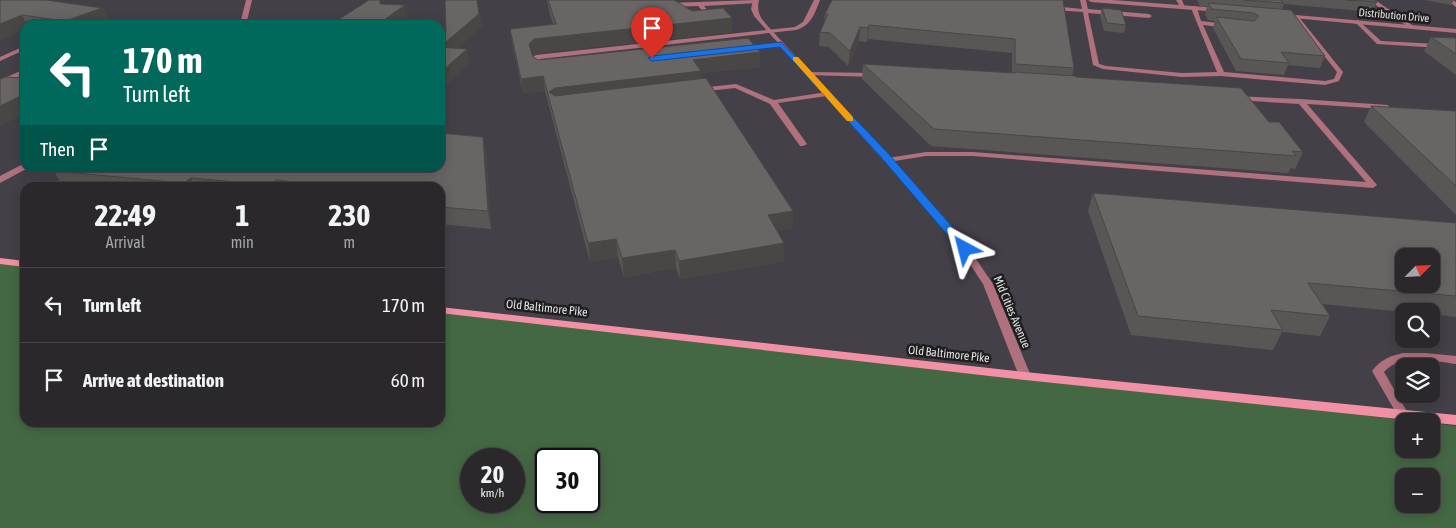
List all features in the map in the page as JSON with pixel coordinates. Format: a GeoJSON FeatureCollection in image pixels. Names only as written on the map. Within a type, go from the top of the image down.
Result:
{"type":"FeatureCollection","features":[{"type":"Feature","properties":{"kind":"main road"},"geometry":{"type":"LineString","coordinates":[[0,262],[20,264]]}},
{"type":"Feature","properties":{"kind":"main road","name":"Old Baltimore Pike"},"geometry":{"type":"LineString","coordinates":[[445,311],[1025,376],[1395,414]]}},
{"type":"Feature","properties":{"kind":"main road","name":"Old Baltimore Pike"},"geometry":{"type":"LineString","coordinates":[[1440,418],[1456,420]]}},
{"type":"Feature","properties":{"kind":"street"},"geometry":{"type":"LineString","coordinates":[[244,20],[249,0]]}},
{"type":"Feature","properties":{"kind":"street"},"geometry":{"type":"LineString","coordinates":[[550,70],[540,71],[536,57],[772,34],[794,29],[807,24],[817,0]]}},
{"type":"Feature","properties":{"kind":"street"},"geometry":{"type":"LineString","coordinates":[[1082,0],[1086,11],[1096,65],[1116,70],[1182,75],[1194,73],[1221,74],[1325,83],[1337,80],[1340,72],[1296,17]]}},
{"type":"Feature","properties":{"kind":"street"},"geometry":{"type":"LineString","coordinates":[[1091,0],[1142,2],[1222,10]]}},
{"type":"Feature","properties":{"kind":"street"},"geometry":{"type":"LineString","coordinates":[[1179,0],[1183,7]]}},
{"type":"Feature","properties":{"kind":"street"},"geometry":{"type":"LineString","coordinates":[[1371,0],[1412,27]]}},
{"type":"Feature","properties":{"kind":"street"},"geometry":{"type":"LineString","coordinates":[[1450,0],[1456,5]]}},
{"type":"Feature","properties":{"kind":"street"},"geometry":{"type":"LineString","coordinates":[[664,4],[755,1],[754,9],[756,15],[772,34]]}},
{"type":"Feature","properties":{"kind":"street"},"geometry":{"type":"LineString","coordinates":[[700,4],[712,19]]}},
{"type":"Feature","properties":{"kind":"street"},"geometry":{"type":"LineString","coordinates":[[1045,7],[1149,16]]}},
{"type":"Feature","properties":{"kind":"street"},"geometry":{"type":"LineString","coordinates":[[1194,8],[1221,74]]}},
{"type":"Feature","properties":{"kind":"street","name":"Distribution Drive"},"geometry":{"type":"LineString","coordinates":[[1278,15],[1456,31]]}},
{"type":"Feature","properties":{"kind":"street"},"geometry":{"type":"LineString","coordinates":[[1358,22],[1379,43],[1456,47]]}},
{"type":"Feature","properties":{"kind":"street"},"geometry":{"type":"LineString","coordinates":[[1199,23],[1233,26]]}},
{"type":"Feature","properties":{"kind":"street","name":"Mid Cities Avenue"},"geometry":{"type":"LineString","coordinates":[[772,34],[956,236],[988,284],[1025,376]]}},
{"type":"Feature","properties":{"kind":"street"},"geometry":{"type":"LineString","coordinates":[[733,50],[781,44]]}},
{"type":"Feature","properties":{"kind":"street"},"geometry":{"type":"LineString","coordinates":[[0,59],[20,50]]}},
{"type":"Feature","properties":{"kind":"street"},"geometry":{"type":"LineString","coordinates":[[0,83],[20,73]]}},
{"type":"Feature","properties":{"kind":"street"},"geometry":{"type":"LineString","coordinates":[[809,74],[859,73],[885,75]]}},
{"type":"Feature","properties":{"kind":"street"},"geometry":{"type":"LineString","coordinates":[[689,92],[736,86],[773,102],[803,144]]}},
{"type":"Feature","properties":{"kind":"street"},"geometry":{"type":"LineString","coordinates":[[773,102],[827,94]]}},
{"type":"Feature","properties":{"kind":"street"},"geometry":{"type":"LineString","coordinates":[[1231,97],[1396,108]]}},
{"type":"Feature","properties":{"kind":"street"},"geometry":{"type":"LineString","coordinates":[[888,160],[926,154],[974,154],[1373,186],[1300,102]]}},
{"type":"Feature","properties":{"kind":"street"},"geometry":{"type":"LineString","coordinates":[[0,180],[20,169]]}},
{"type":"Feature","properties":{"kind":"street"},"geometry":{"type":"LineString","coordinates":[[1402,413],[1378,372],[1382,365],[1400,358],[1456,360]]}},
{"type":"Feature","properties":{"kind":"shaded area"},"geometry":{"type":"Polygon","coordinates":[[[0,0],[1456,0],[1456,427],[1440,425],[1440,413],[1395,413],[1395,420],[445,314],[445,182],[20,182],[20,265],[0,263],[0,0]]]}},
{"type":"Feature","properties":{"kind":"green space"},"geometry":{"type":"Polygon","coordinates":[[[0,263],[20,265],[20,427],[445,427],[445,313],[1395,419],[1395,458],[1440,458],[1440,424],[1456,426],[1456,528],[0,528],[0,263]]]}},
{"type":"Feature","properties":{"kind":"building"},"geometry":{"type":"Polygon","coordinates":[[[0,0],[46,0],[102,8],[68,20],[22,15],[0,24],[0,0]]]}},
{"type":"Feature","properties":{"kind":"building"},"geometry":{"type":"Polygon","coordinates":[[[369,0],[380,0],[380,4],[405,5],[384,20],[338,20],[369,0]]]}},
{"type":"Feature","properties":{"kind":"building"},"geometry":{"type":"Polygon","coordinates":[[[445,0],[477,0],[479,14],[445,43],[445,0]]]}},
{"type":"Feature","properties":{"kind":"building"},"geometry":{"type":"Polygon","coordinates":[[[548,0],[674,0],[692,11],[723,8],[732,18],[534,39],[529,44],[533,57],[538,60],[748,38],[760,52],[693,60],[701,71],[555,88],[549,92],[555,96],[706,78],[793,211],[768,215],[784,243],[679,261],[675,250],[622,258],[616,239],[588,243],[543,76],[521,79],[510,29],[556,24],[548,0]]]}},
{"type":"Feature","properties":{"kind":"building"},"geometry":{"type":"Polygon","coordinates":[[[832,0],[1063,0],[1074,68],[1015,64],[1015,39],[869,25],[868,28],[860,27],[850,51],[830,33],[820,32],[828,14],[825,14],[832,0]]]}},
{"type":"Feature","properties":{"kind":"building"},"geometry":{"type":"Polygon","coordinates":[[[1244,0],[1280,0],[1284,3],[1244,0]]]}},
{"type":"Feature","properties":{"kind":"building"},"geometry":{"type":"Polygon","coordinates":[[[1346,0],[1375,0],[1377,2],[1346,0]]]}},
{"type":"Feature","properties":{"kind":"building"},"geometry":{"type":"Polygon","coordinates":[[[1208,3],[1291,10],[1325,56],[1281,52],[1289,63],[1241,59],[1216,17],[1254,21],[1259,16],[1254,13],[1212,9],[1208,3]]]}},
{"type":"Feature","properties":{"kind":"building"},"geometry":{"type":"Polygon","coordinates":[[[1102,8],[1121,10],[1126,25],[1107,23],[1102,8]]]}},
{"type":"Feature","properties":{"kind":"building"},"geometry":{"type":"Polygon","coordinates":[[[1431,37],[1456,38],[1456,54],[1431,37]]]}},
{"type":"Feature","properties":{"kind":"building"},"geometry":{"type":"Polygon","coordinates":[[[445,47],[467,49],[445,69],[445,47]]]}},
{"type":"Feature","properties":{"kind":"building"},"geometry":{"type":"Polygon","coordinates":[[[863,64],[1015,72],[1241,88],[1269,122],[1279,122],[1303,152],[1292,151],[1296,156],[934,129],[863,64]]]}},
{"type":"Feature","properties":{"kind":"building"},"geometry":{"type":"Polygon","coordinates":[[[5,77],[20,78],[20,96],[0,106],[0,79],[5,77]]]}},
{"type":"Feature","properties":{"kind":"building"},"geometry":{"type":"Polygon","coordinates":[[[1371,106],[1456,111],[1456,186],[1371,106]]]}},
{"type":"Feature","properties":{"kind":"building"},"geometry":{"type":"Polygon","coordinates":[[[445,133],[483,137],[488,211],[445,207],[445,182],[296,182],[276,180],[274,182],[236,182],[191,178],[185,182],[65,172],[445,172],[445,133]]]}},
{"type":"Feature","properties":{"kind":"building"},"geometry":{"type":"Polygon","coordinates":[[[1093,193],[1456,223],[1456,296],[1422,293],[1440,293],[1440,248],[1395,248],[1395,291],[1308,283],[1330,316],[1271,310],[1283,330],[1138,316],[1093,193]]]}},
{"type":"Feature","properties":{"kind":"slow traffic"},"geometry":{"type":"LineString","coordinates":[[796,59],[850,119]]}},
{"type":"Feature","properties":{"kind":"route"},"geometry":{"type":"LineString","coordinates":[[652,58],[781,44],[884,154],[956,236],[965,249]]}}]}
